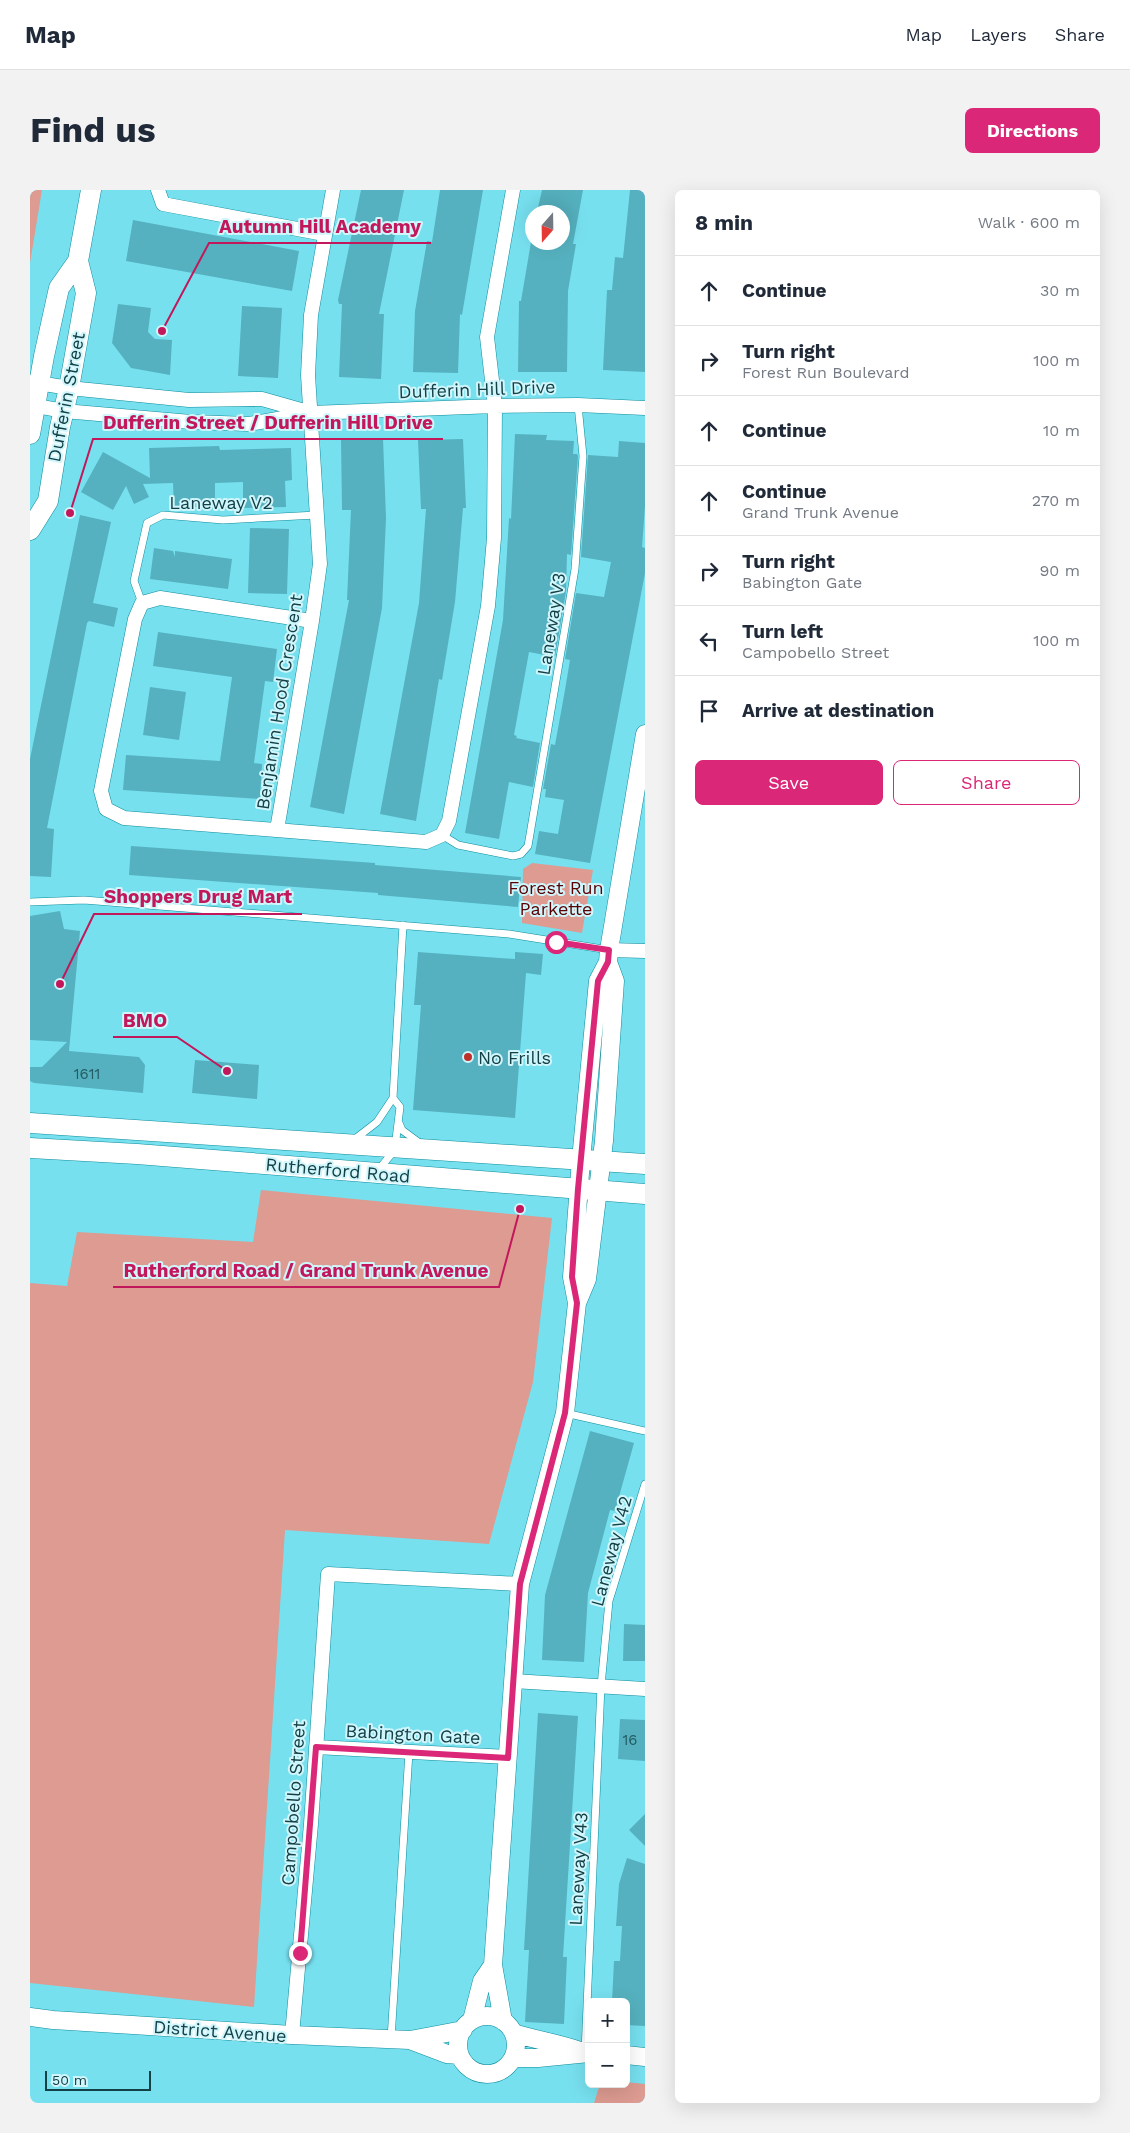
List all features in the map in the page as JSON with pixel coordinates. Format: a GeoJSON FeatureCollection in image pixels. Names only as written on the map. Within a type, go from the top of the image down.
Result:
{"type":"FeatureCollection","features":[{"type":"Feature","properties":{"kind":"main road","name":"Dufferin Street"},"geometry":{"type":"LineString","coordinates":[[30,530],[48,501],[86,293],[78,261],[90,190]]}},
{"type":"Feature","properties":{"kind":"main road","name":"Dufferin Street"},"geometry":{"type":"LineString","coordinates":[[30,434],[34,382],[59,288],[78,261]]}},
{"type":"Feature","properties":{"kind":"main road","name":"Rutherford Road"},"geometry":{"type":"LineString","coordinates":[[30,1123],[645,1164]]}},
{"type":"Feature","properties":{"kind":"main road","name":"Rutherford Road"},"geometry":{"type":"LineString","coordinates":[[30,1148],[137,1154],[645,1194]]}},
{"type":"Feature","properties":{"kind":"street"},"geometry":{"type":"LineString","coordinates":[[158,190],[163,204],[324,234]]}},
{"type":"Feature","properties":{"kind":"street","name":"Benjamin Hood Crescent"},"geometry":{"type":"LineString","coordinates":[[333,190],[311,315],[308,375],[320,564],[277,830],[426,842],[442,835]]}},
{"type":"Feature","properties":{"kind":"street"},"geometry":{"type":"LineString","coordinates":[[442,835],[449,821],[488,606],[494,538],[495,406],[487,337],[513,190]]}},
{"type":"Feature","properties":{"kind":"street","name":"Dufferin Hill Drive"},"geometry":{"type":"LineString","coordinates":[[34,382],[69,388],[189,400],[262,399],[311,413]]}},
{"type":"Feature","properties":{"kind":"street","name":"Dufferin Hill Drive"},"geometry":{"type":"LineString","coordinates":[[32,406],[64,411],[191,422],[249,424],[311,413],[495,406],[578,405],[645,408]]}},
{"type":"Feature","properties":{"kind":"street"},"geometry":{"type":"LineString","coordinates":[[277,830],[124,818],[106,809],[101,791],[135,620],[142,602],[160,598],[312,621]]}},
{"type":"Feature","properties":{"kind":"street"},"geometry":{"type":"LineString","coordinates":[[577,1303],[572,1277],[578,1189],[598,981],[608,956],[643,762],[645,734]]}},
{"type":"Feature","properties":{"kind":"street"},"geometry":{"type":"LineString","coordinates":[[608,956],[645,951]]}},
{"type":"Feature","properties":{"kind":"street"},"geometry":{"type":"LineString","coordinates":[[492,1964],[482,1981],[467,2025],[459,2038],[459,2054],[464,2063],[470,2070],[488,2075],[504,2070],[514,2058],[516,2041],[508,2027],[497,1999],[497,1983],[492,1964],[520,1584],[565,1413],[577,1303],[587,1279],[602,1162],[615,980],[608,956]]}},
{"type":"Feature","properties":{"kind":"street","name":"Campobello Street"},"geometry":{"type":"LineString","coordinates":[[292,2035],[312,1824],[328,1574],[520,1584]]}},
{"type":"Feature","properties":{"kind":"street"},"geometry":{"type":"LineString","coordinates":[[513,1682],[645,1689]]}},
{"type":"Feature","properties":{"kind":"street","name":"Babington Gate"},"geometry":{"type":"LineString","coordinates":[[316,1747],[508,1758]]}},
{"type":"Feature","properties":{"kind":"street"},"geometry":{"type":"LineString","coordinates":[[467,2025],[487,2016],[529,2038],[563,2045],[585,2052]]}},
{"type":"Feature","properties":{"kind":"street","name":"District Avenue"},"geometry":{"type":"LineString","coordinates":[[30,2017],[292,2035],[391,2038],[410,2040],[447,2054],[459,2054]]}},
{"type":"Feature","properties":{"kind":"street","name":"District Avenue"},"geometry":{"type":"LineString","coordinates":[[410,2040],[467,2025]]}},
{"type":"Feature","properties":{"kind":"street"},"geometry":{"type":"LineString","coordinates":[[514,2058],[538,2058],[585,2053]]}},
{"type":"Feature","properties":{"kind":"street"},"geometry":{"type":"LineString","coordinates":[[630,2056],[645,2057]]}},
{"type":"Feature","properties":{"kind":"lane","name":"Laneway V3"},"geometry":{"type":"LineString","coordinates":[[442,835],[458,845],[513,856],[522,854],[528,846],[575,569],[583,456],[578,405]]}},
{"type":"Feature","properties":{"kind":"lane","name":"Laneway V2"},"geometry":{"type":"LineString","coordinates":[[142,602],[134,581],[148,523],[163,515],[223,520],[317,515]]}},
{"type":"Feature","properties":{"kind":"lane"},"geometry":{"type":"LineString","coordinates":[[30,902],[84,900],[509,934],[608,956]]}},
{"type":"Feature","properties":{"kind":"lane"},"geometry":{"type":"LineString","coordinates":[[342,1143],[357,1138],[377,1122],[393,1098],[403,925]]}},
{"type":"Feature","properties":{"kind":"lane"},"geometry":{"type":"LineString","coordinates":[[376,1173],[394,1151],[395,1147],[400,1107],[393,1098]]}},
{"type":"Feature","properties":{"kind":"lane"},"geometry":{"type":"LineString","coordinates":[[398,1120],[402,1130],[430,1150]]}},
{"type":"Feature","properties":{"kind":"lane"},"geometry":{"type":"LineString","coordinates":[[565,1413],[645,1431]]}},
{"type":"Feature","properties":{"kind":"lane","name":"Laneway V42"},"geometry":{"type":"LineString","coordinates":[[601,1686],[609,1601],[645,1484]]}},
{"type":"Feature","properties":{"kind":"lane","name":"Laneway V43"},"geometry":{"type":"LineString","coordinates":[[587,2043],[601,1686]]}},
{"type":"Feature","properties":{"kind":"lane"},"geometry":{"type":"LineString","coordinates":[[391,2038],[409,1752]]}},
{"type":"Feature","properties":{"kind":"green space"},"geometry":{"type":"Polygon","coordinates":[[[30,190],[42,190],[30,263],[30,190]]]}},
{"type":"Feature","properties":{"kind":"green space","name":"Forest Run Parkette"},"geometry":{"type":"Polygon","coordinates":[[[532,863],[593,870],[582,933],[522,923],[523,869],[532,863]]]}},
{"type":"Feature","properties":{"kind":"green space"},"geometry":{"type":"Polygon","coordinates":[[[261,1190],[552,1218],[533,1382],[489,1544],[285,1530],[254,2007],[30,1983],[30,1283],[67,1286],[77,1232],[253,1242],[261,1190]]]}},
{"type":"Feature","properties":{"kind":"green space"},"geometry":{"type":"Polygon","coordinates":[[[630,2082],[645,2084],[645,2103],[594,2103],[599,2088],[630,2088],[630,2082]]]}},
{"type":"Feature","properties":{"kind":"building"},"geometry":{"type":"Polygon","coordinates":[[[361,190],[404,190],[379,314],[384,314],[381,379],[339,377],[342,304],[339,304],[338,300],[361,190]]]}},
{"type":"Feature","properties":{"kind":"building"},"geometry":{"type":"Polygon","coordinates":[[[440,190],[483,190],[462,315],[460,314],[458,373],[413,372],[415,311],[427,241],[432,242],[440,190]]]}},
{"type":"Feature","properties":{"kind":"building"},"geometry":{"type":"Polygon","coordinates":[[[542,190],[583,190],[573,244],[576,244],[568,291],[567,372],[518,372],[519,301],[521,301],[530,250],[570,250],[570,205],[539,205],[542,190]]]}},
{"type":"Feature","properties":{"kind":"building"},"geometry":{"type":"Polygon","coordinates":[[[630,190],[645,190],[645,372],[603,370],[607,290],[612,290],[615,257],[623,258],[630,190]]]}},
{"type":"Feature","properties":{"kind":"building"},"geometry":{"type":"Polygon","coordinates":[[[133,220],[299,251],[292,291],[126,261],[133,220]]]}},
{"type":"Feature","properties":{"kind":"building"},"geometry":{"type":"Polygon","coordinates":[[[118,304],[151,308],[148,332],[155,339],[172,340],[170,375],[131,368],[112,343],[118,304]]]}},
{"type":"Feature","properties":{"kind":"building"},"geometry":{"type":"Polygon","coordinates":[[[242,306],[282,308],[278,378],[238,376],[242,306]]]}},
{"type":"Feature","properties":{"kind":"building"},"geometry":{"type":"Polygon","coordinates":[[[515,434],[547,435],[546,440],[574,441],[573,454],[578,456],[571,555],[567,554],[566,591],[555,657],[529,652],[514,735],[517,736],[516,738],[540,743],[533,787],[509,782],[499,839],[465,833],[503,620],[515,434]]]}},
{"type":"Feature","properties":{"kind":"building"},"geometry":{"type":"Polygon","coordinates":[[[383,438],[386,518],[382,608],[344,814],[310,807],[349,600],[347,600],[351,510],[342,510],[341,439],[383,438]]]}},
{"type":"Feature","properties":{"kind":"building"},"geometry":{"type":"Polygon","coordinates":[[[463,439],[466,508],[463,508],[455,602],[442,680],[439,679],[416,821],[380,814],[419,603],[426,509],[421,509],[418,440],[463,439]]]}},
{"type":"Feature","properties":{"kind":"building"},"geometry":{"type":"Polygon","coordinates":[[[619,441],[645,443],[645,506],[642,547],[645,548],[645,573],[590,863],[535,854],[539,831],[558,834],[564,800],[545,797],[546,789],[543,789],[551,744],[555,745],[565,690],[570,660],[565,659],[576,593],[604,597],[611,562],[581,557],[588,455],[618,457],[619,441]]]}},
{"type":"Feature","properties":{"kind":"building"},"geometry":{"type":"Polygon","coordinates":[[[219,446],[220,450],[291,448],[292,480],[285,481],[286,507],[243,508],[243,482],[215,483],[215,509],[199,509],[199,507],[174,508],[173,483],[143,484],[149,497],[134,504],[126,486],[113,510],[81,492],[103,452],[150,478],[149,448],[219,446]]]}},
{"type":"Feature","properties":{"kind":"building"},"geometry":{"type":"Polygon","coordinates":[[[80,515],[111,522],[93,603],[118,608],[114,627],[89,621],[87,623],[47,828],[54,829],[51,877],[30,876],[30,759],[80,515]]]}},
{"type":"Feature","properties":{"kind":"building"},"geometry":{"type":"Polygon","coordinates":[[[250,528],[289,529],[287,594],[248,593],[250,528]]]}},
{"type":"Feature","properties":{"kind":"building"},"geometry":{"type":"Polygon","coordinates":[[[154,548],[173,551],[175,557],[175,551],[232,559],[228,589],[150,579],[154,548]]]}},
{"type":"Feature","properties":{"kind":"building"},"geometry":{"type":"Polygon","coordinates":[[[158,632],[277,649],[273,682],[265,681],[254,763],[262,764],[260,799],[123,790],[126,755],[220,761],[232,677],[153,666],[158,632]]]}},
{"type":"Feature","properties":{"kind":"building"},"geometry":{"type":"Polygon","coordinates":[[[150,687],[186,692],[179,740],[143,735],[150,687]]]}},
{"type":"Feature","properties":{"kind":"building"},"geometry":{"type":"Polygon","coordinates":[[[131,846],[375,863],[375,865],[521,877],[518,907],[378,895],[378,893],[129,875],[131,846]]]}},
{"type":"Feature","properties":{"kind":"building"},"geometry":{"type":"Polygon","coordinates":[[[60,911],[64,929],[80,931],[69,1051],[139,1057],[145,1065],[143,1093],[34,1083],[30,1081],[30,1067],[42,1067],[67,1042],[30,1040],[30,916],[60,911]]]}},
{"type":"Feature","properties":{"kind":"building","name":"No Frills"},"geometry":{"type":"Polygon","coordinates":[[[418,952],[515,959],[515,952],[543,954],[541,975],[526,973],[515,1118],[413,1110],[421,1005],[414,1005],[418,952]]]}},
{"type":"Feature","properties":{"kind":"building"},"geometry":{"type":"Polygon","coordinates":[[[195,1060],[259,1065],[257,1099],[192,1093],[195,1060]]]}},
{"type":"Feature","properties":{"kind":"building"},"geometry":{"type":"Polygon","coordinates":[[[590,1431],[634,1443],[615,1511],[610,1510],[588,1593],[584,1662],[542,1660],[545,1595],[590,1431]]]}},
{"type":"Feature","properties":{"kind":"building"},"geometry":{"type":"Polygon","coordinates":[[[624,1624],[645,1625],[645,1661],[623,1661],[624,1624]]]}},
{"type":"Feature","properties":{"kind":"building"},"geometry":{"type":"Polygon","coordinates":[[[538,1713],[578,1716],[563,1957],[567,1957],[564,2024],[525,2022],[529,1950],[524,1950],[538,1713]]]}},
{"type":"Feature","properties":{"kind":"building"},"geometry":{"type":"Polygon","coordinates":[[[620,1719],[645,1720],[645,1761],[618,1759],[620,1719]]]}},
{"type":"Feature","properties":{"kind":"building"},"geometry":{"type":"Polygon","coordinates":[[[645,1814],[645,1846],[629,1830],[645,1814]]]}},
{"type":"Feature","properties":{"kind":"building"},"geometry":{"type":"Polygon","coordinates":[[[627,1858],[645,1864],[645,2026],[630,2025],[630,1998],[612,1998],[614,1961],[620,1961],[622,1926],[616,1926],[619,1884],[627,1858]]]}},
{"type":"Feature","properties":{"kind":"place","name":"Autumn Hill Academy"},"geometry":{"type":"Point","coordinates":[162,331]}},
{"type":"Feature","properties":{"kind":"place","name":"Dufferin Street / Dufferin Hill Drive"},"geometry":{"type":"Point","coordinates":[70,513]}},
{"type":"Feature","properties":{"kind":"place","name":"Shoppers Drug Mart"},"geometry":{"type":"Point","coordinates":[60,984]}},
{"type":"Feature","properties":{"kind":"place","name":"No Frills"},"geometry":{"type":"Point","coordinates":[468,1057]}},
{"type":"Feature","properties":{"kind":"place","name":"BMO"},"geometry":{"type":"Point","coordinates":[227,1071]}},
{"type":"Feature","properties":{"kind":"place","name":"Rutherford Road / Grand Trunk Avenue"},"geometry":{"type":"Point","coordinates":[520,1209]}},
{"type":"Feature","properties":{"kind":"route"},"geometry":{"type":"LineString","coordinates":[[300,1953],[312,1824],[316,1747],[508,1758],[520,1584],[565,1413],[577,1303],[572,1277],[598,981],[608,962],[609,950],[556,942]]}}]}
